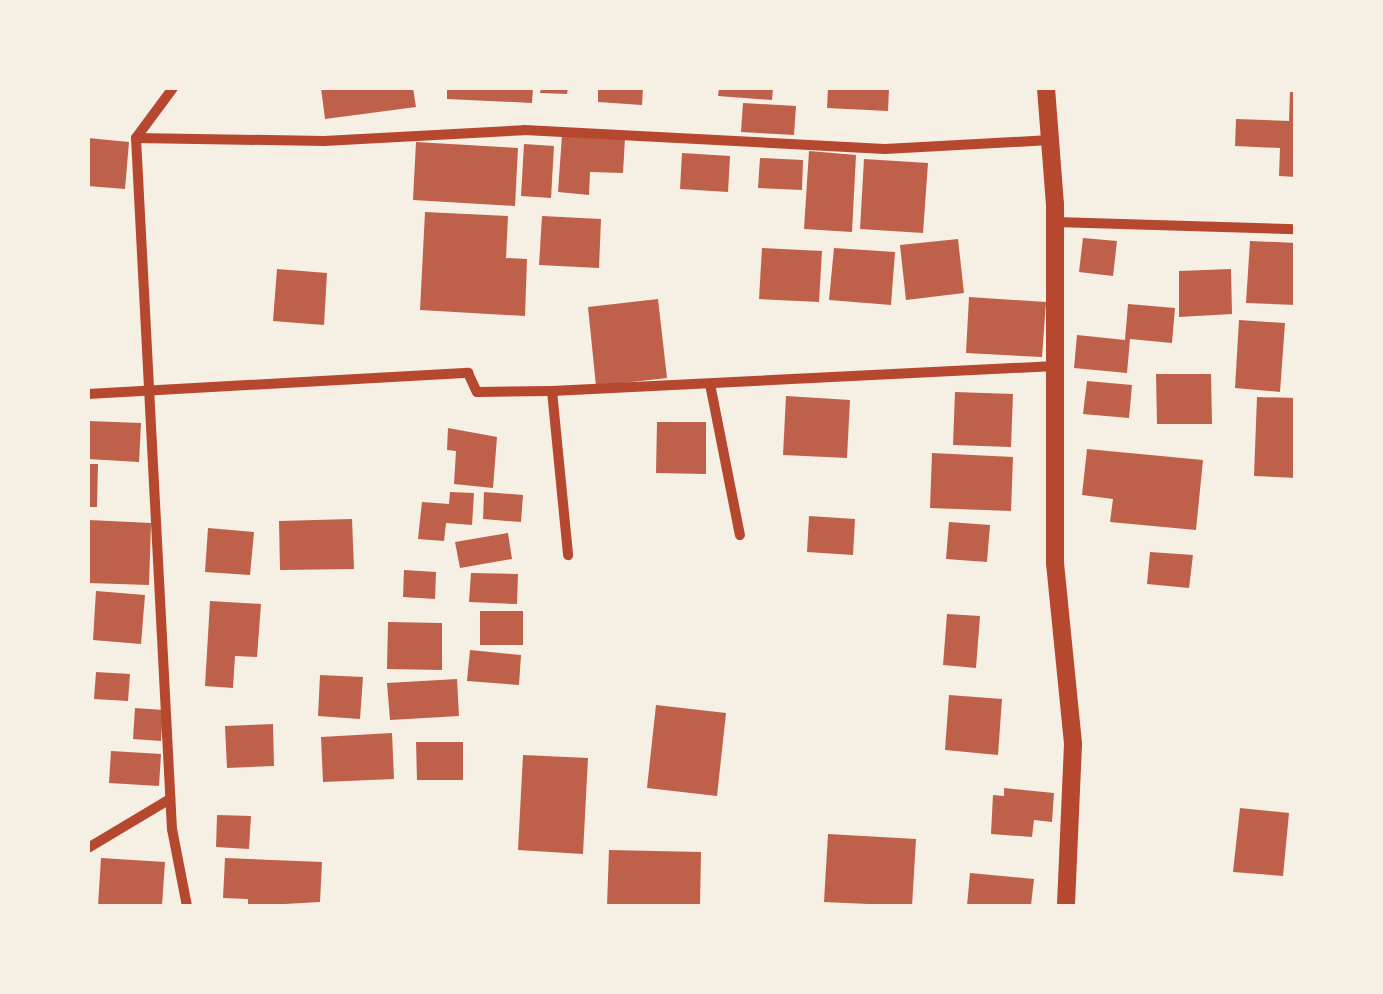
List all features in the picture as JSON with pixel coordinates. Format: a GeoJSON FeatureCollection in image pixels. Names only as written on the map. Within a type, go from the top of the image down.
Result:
{"type":"FeatureCollection","features":[{"type":"Feature","properties":{"kind":"street"},"geometry":{"type":"LineString","coordinates":[[173,88],[136,138],[152,388],[170,799],[187,906]]}},
{"type":"Feature","properties":{"kind":"street"},"geometry":{"type":"LineString","coordinates":[[1046,88],[1055,222],[1055,563],[1074,744],[1066,906]]}},
{"type":"Feature","properties":{"kind":"street"},"geometry":{"type":"LineString","coordinates":[[136,138],[324,141],[524,130],[884,149],[1050,140]]}},
{"type":"Feature","properties":{"kind":"street"},"geometry":{"type":"LineString","coordinates":[[1055,222],[1296,229]]}},
{"type":"Feature","properties":{"kind":"street"},"geometry":{"type":"LineString","coordinates":[[88,394],[468,373],[478,392],[552,391],[1055,366]]}},
{"type":"Feature","properties":{"kind":"street"},"geometry":{"type":"LineString","coordinates":[[710,384],[740,535]]}},
{"type":"Feature","properties":{"kind":"street"},"geometry":{"type":"LineString","coordinates":[[552,391],[568,555]]}},
{"type":"Feature","properties":{"kind":"street"},"geometry":{"type":"LineString","coordinates":[[88,848],[170,799]]}},
{"type":"Feature","properties":{"kind":"building"},"geometry":{"type":"Polygon","coordinates":[[[321,88],[413,88],[416,107],[325,119],[321,88]]]}},
{"type":"Feature","properties":{"kind":"building"},"geometry":{"type":"Polygon","coordinates":[[[447,88],[533,88],[532,103],[447,99],[447,88]]]}},
{"type":"Feature","properties":{"kind":"building"},"geometry":{"type":"Polygon","coordinates":[[[541,88],[568,88],[567,94],[540,93],[541,88]]]}},
{"type":"Feature","properties":{"kind":"building"},"geometry":{"type":"Polygon","coordinates":[[[598,88],[643,88],[642,105],[598,102],[598,88]]]}},
{"type":"Feature","properties":{"kind":"building"},"geometry":{"type":"Polygon","coordinates":[[[719,88],[773,88],[772,100],[718,96],[719,88]]]}},
{"type":"Feature","properties":{"kind":"building"},"geometry":{"type":"Polygon","coordinates":[[[828,88],[889,88],[888,111],[827,108],[828,88]]]}},
{"type":"Feature","properties":{"kind":"building"},"geometry":{"type":"Polygon","coordinates":[[[1290,92],[1296,92],[1296,177],[1279,176],[1280,148],[1235,146],[1236,119],[1289,121],[1290,92]]]}},
{"type":"Feature","properties":{"kind":"building"},"geometry":{"type":"Polygon","coordinates":[[[743,103],[796,106],[794,135],[741,132],[743,103]]]}},
{"type":"Feature","properties":{"kind":"building"},"geometry":{"type":"Polygon","coordinates":[[[562,135],[625,138],[623,173],[590,172],[589,195],[558,192],[562,135]]]}},
{"type":"Feature","properties":{"kind":"building"},"geometry":{"type":"Polygon","coordinates":[[[88,138],[129,142],[125,189],[88,186],[88,138]]]}},
{"type":"Feature","properties":{"kind":"building"},"geometry":{"type":"Polygon","coordinates":[[[416,142],[518,148],[515,206],[413,200],[416,142]]]}},
{"type":"Feature","properties":{"kind":"building"},"geometry":{"type":"Polygon","coordinates":[[[524,144],[554,146],[551,198],[521,196],[524,144]]]}},
{"type":"Feature","properties":{"kind":"building"},"geometry":{"type":"Polygon","coordinates":[[[809,151],[856,155],[852,232],[804,229],[809,151]]]}},
{"type":"Feature","properties":{"kind":"building"},"geometry":{"type":"Polygon","coordinates":[[[682,153],[730,156],[728,192],[680,189],[682,153]]]}},
{"type":"Feature","properties":{"kind":"building"},"geometry":{"type":"Polygon","coordinates":[[[760,158],[803,160],[802,190],[758,188],[760,158]]]}},
{"type":"Feature","properties":{"kind":"building"},"geometry":{"type":"Polygon","coordinates":[[[864,159],[928,163],[923,233],[860,229],[864,159]]]}},
{"type":"Feature","properties":{"kind":"building"},"geometry":{"type":"Polygon","coordinates":[[[425,212],[508,216],[506,258],[527,259],[525,316],[420,310],[425,212]]]}},
{"type":"Feature","properties":{"kind":"building"},"geometry":{"type":"Polygon","coordinates":[[[542,216],[601,219],[599,268],[539,265],[542,216]]]}},
{"type":"Feature","properties":{"kind":"building"},"geometry":{"type":"Polygon","coordinates":[[[1083,238],[1117,241],[1113,276],[1079,272],[1083,238]]]}},
{"type":"Feature","properties":{"kind":"building"},"geometry":{"type":"Polygon","coordinates":[[[958,239],[964,293],[906,300],[900,245],[958,239]]]}},
{"type":"Feature","properties":{"kind":"building"},"geometry":{"type":"Polygon","coordinates":[[[1250,241],[1296,243],[1296,305],[1246,303],[1250,241]]]}},
{"type":"Feature","properties":{"kind":"building"},"geometry":{"type":"Polygon","coordinates":[[[762,248],[822,251],[819,302],[759,299],[762,248]]]}},
{"type":"Feature","properties":{"kind":"building"},"geometry":{"type":"Polygon","coordinates":[[[834,248],[895,252],[891,305],[829,300],[834,248]]]}},
{"type":"Feature","properties":{"kind":"building"},"geometry":{"type":"Polygon","coordinates":[[[277,269],[327,273],[324,325],[273,321],[277,269]]]}},
{"type":"Feature","properties":{"kind":"building"},"geometry":{"type":"Polygon","coordinates":[[[1231,269],[1232,314],[1179,317],[1179,271],[1231,269]]]}},
{"type":"Feature","properties":{"kind":"building"},"geometry":{"type":"Polygon","coordinates":[[[969,297],[1046,302],[1042,357],[966,353],[969,297]]]}},
{"type":"Feature","properties":{"kind":"building"},"geometry":{"type":"Polygon","coordinates":[[[658,299],[667,378],[596,386],[588,307],[658,299]]]}},
{"type":"Feature","properties":{"kind":"building"},"geometry":{"type":"Polygon","coordinates":[[[1128,304],[1175,308],[1172,343],[1130,339],[1127,373],[1074,368],[1077,335],[1125,340],[1128,304]]]}},
{"type":"Feature","properties":{"kind":"building"},"geometry":{"type":"Polygon","coordinates":[[[1239,320],[1285,323],[1280,392],[1235,388],[1239,320]]]}},
{"type":"Feature","properties":{"kind":"building"},"geometry":{"type":"Polygon","coordinates":[[[1156,374],[1211,374],[1212,424],[1157,424],[1156,374]]]}},
{"type":"Feature","properties":{"kind":"building"},"geometry":{"type":"Polygon","coordinates":[[[1087,381],[1132,385],[1129,418],[1083,414],[1087,381]]]}},
{"type":"Feature","properties":{"kind":"building"},"geometry":{"type":"Polygon","coordinates":[[[955,392],[1013,394],[1011,447],[953,445],[955,392]]]}},
{"type":"Feature","properties":{"kind":"building"},"geometry":{"type":"Polygon","coordinates":[[[786,396],[850,400],[847,458],[783,455],[786,396]]]}},
{"type":"Feature","properties":{"kind":"building"},"geometry":{"type":"Polygon","coordinates":[[[1257,397],[1296,398],[1296,478],[1254,476],[1257,397]]]}},
{"type":"Feature","properties":{"kind":"building"},"geometry":{"type":"Polygon","coordinates":[[[88,421],[141,423],[139,462],[88,459],[88,421]]]}},
{"type":"Feature","properties":{"kind":"building"},"geometry":{"type":"Polygon","coordinates":[[[657,422],[706,422],[706,474],[656,473],[657,422]]]}},
{"type":"Feature","properties":{"kind":"building"},"geometry":{"type":"Polygon","coordinates":[[[448,428],[497,437],[493,488],[454,484],[456,451],[447,450],[448,428]]]}},
{"type":"Feature","properties":{"kind":"building"},"geometry":{"type":"Polygon","coordinates":[[[1087,449],[1203,460],[1196,530],[1110,522],[1113,499],[1082,495],[1087,449]]]}},
{"type":"Feature","properties":{"kind":"building"},"geometry":{"type":"Polygon","coordinates":[[[932,453],[1013,457],[1011,511],[930,508],[932,453]]]}},
{"type":"Feature","properties":{"kind":"building"},"geometry":{"type":"Polygon","coordinates":[[[88,464],[98,464],[97,507],[88,507],[88,464]]]}},
{"type":"Feature","properties":{"kind":"building"},"geometry":{"type":"Polygon","coordinates":[[[450,492],[474,493],[472,525],[446,523],[444,541],[418,539],[422,502],[449,504],[450,492]]]}},
{"type":"Feature","properties":{"kind":"building"},"geometry":{"type":"Polygon","coordinates":[[[484,492],[523,495],[521,522],[483,519],[484,492]]]}},
{"type":"Feature","properties":{"kind":"building"},"geometry":{"type":"Polygon","coordinates":[[[809,516],[855,519],[853,555],[807,552],[809,516]]]}},
{"type":"Feature","properties":{"kind":"building"},"geometry":{"type":"Polygon","coordinates":[[[352,519],[354,569],[280,570],[279,521],[352,519]]]}},
{"type":"Feature","properties":{"kind":"building"},"geometry":{"type":"Polygon","coordinates":[[[89,520],[151,523],[149,585],[88,583],[89,520]]]}},
{"type":"Feature","properties":{"kind":"building"},"geometry":{"type":"Polygon","coordinates":[[[949,522],[990,525],[987,562],[946,559],[949,522]]]}},
{"type":"Feature","properties":{"kind":"building"},"geometry":{"type":"Polygon","coordinates":[[[208,528],[254,532],[250,575],[205,572],[208,528]]]}},
{"type":"Feature","properties":{"kind":"building"},"geometry":{"type":"Polygon","coordinates":[[[508,533],[512,559],[460,568],[455,542],[508,533]]]}},
{"type":"Feature","properties":{"kind":"building"},"geometry":{"type":"Polygon","coordinates":[[[1150,552],[1193,555],[1189,588],[1147,584],[1150,552]]]}},
{"type":"Feature","properties":{"kind":"building"},"geometry":{"type":"Polygon","coordinates":[[[404,570],[436,572],[435,599],[403,597],[404,570]]]}},
{"type":"Feature","properties":{"kind":"building"},"geometry":{"type":"Polygon","coordinates":[[[471,573],[518,574],[517,604],[469,602],[471,573]]]}},
{"type":"Feature","properties":{"kind":"building"},"geometry":{"type":"Polygon","coordinates":[[[96,591],[145,595],[141,644],[93,640],[96,591]]]}},
{"type":"Feature","properties":{"kind":"building"},"geometry":{"type":"Polygon","coordinates":[[[210,601],[261,604],[257,657],[235,656],[233,688],[205,686],[210,601]]]}},
{"type":"Feature","properties":{"kind":"building"},"geometry":{"type":"Polygon","coordinates":[[[480,611],[523,611],[523,645],[480,645],[480,611]]]}},
{"type":"Feature","properties":{"kind":"building"},"geometry":{"type":"Polygon","coordinates":[[[947,614],[980,616],[976,668],[943,665],[947,614]]]}},
{"type":"Feature","properties":{"kind":"building"},"geometry":{"type":"Polygon","coordinates":[[[388,622],[442,623],[442,670],[387,669],[388,622]]]}},
{"type":"Feature","properties":{"kind":"building"},"geometry":{"type":"Polygon","coordinates":[[[470,650],[521,655],[519,685],[467,681],[470,650]]]}},
{"type":"Feature","properties":{"kind":"building"},"geometry":{"type":"Polygon","coordinates":[[[96,672],[130,674],[128,701],[94,699],[96,672]]]}},
{"type":"Feature","properties":{"kind":"building"},"geometry":{"type":"Polygon","coordinates":[[[320,675],[363,677],[360,719],[318,716],[320,675]]]}},
{"type":"Feature","properties":{"kind":"building"},"geometry":{"type":"Polygon","coordinates":[[[457,679],[459,716],[390,720],[387,683],[457,679]]]}},
{"type":"Feature","properties":{"kind":"building"},"geometry":{"type":"Polygon","coordinates":[[[949,695],[1002,699],[998,755],[945,750],[949,695]]]}},
{"type":"Feature","properties":{"kind":"building"},"geometry":{"type":"Polygon","coordinates":[[[656,705],[726,713],[717,796],[647,788],[656,705]]]}},
{"type":"Feature","properties":{"kind":"building"},"geometry":{"type":"Polygon","coordinates":[[[135,708],[163,710],[161,741],[133,739],[135,708]]]}},
{"type":"Feature","properties":{"kind":"building"},"geometry":{"type":"Polygon","coordinates":[[[273,724],[274,766],[227,768],[225,726],[273,724]]]}},
{"type":"Feature","properties":{"kind":"building"},"geometry":{"type":"Polygon","coordinates":[[[392,733],[394,779],[323,782],[321,737],[392,733]]]}},
{"type":"Feature","properties":{"kind":"building"},"geometry":{"type":"Polygon","coordinates":[[[416,742],[463,742],[463,780],[417,780],[416,742]]]}},
{"type":"Feature","properties":{"kind":"building"},"geometry":{"type":"Polygon","coordinates":[[[111,751],[161,754],[159,786],[109,783],[111,751]]]}},
{"type":"Feature","properties":{"kind":"building"},"geometry":{"type":"Polygon","coordinates":[[[523,755],[588,758],[583,854],[518,850],[523,755]]]}},
{"type":"Feature","properties":{"kind":"building"},"geometry":{"type":"Polygon","coordinates":[[[1004,788],[1054,793],[1052,822],[1034,820],[1032,837],[991,834],[993,795],[1004,796],[1004,788]]]}},
{"type":"Feature","properties":{"kind":"building"},"geometry":{"type":"Polygon","coordinates":[[[1240,808],[1289,813],[1283,876],[1233,872],[1240,808]]]}},
{"type":"Feature","properties":{"kind":"building"},"geometry":{"type":"Polygon","coordinates":[[[217,815],[251,816],[249,849],[216,847],[217,815]]]}},
{"type":"Feature","properties":{"kind":"building"},"geometry":{"type":"Polygon","coordinates":[[[828,834],[916,839],[912,906],[824,902],[828,834]]]}},
{"type":"Feature","properties":{"kind":"building"},"geometry":{"type":"Polygon","coordinates":[[[609,850],[701,852],[700,906],[607,906],[609,850]]]}},
{"type":"Feature","properties":{"kind":"building"},"geometry":{"type":"Polygon","coordinates":[[[101,858],[165,862],[162,906],[98,906],[101,858]]]}},
{"type":"Feature","properties":{"kind":"building"},"geometry":{"type":"Polygon","coordinates":[[[225,858],[322,862],[320,902],[248,906],[248,899],[223,898],[225,858]]]}},
{"type":"Feature","properties":{"kind":"building"},"geometry":{"type":"Polygon","coordinates":[[[970,873],[1034,879],[1031,905],[967,906],[970,873]]]}}]}
